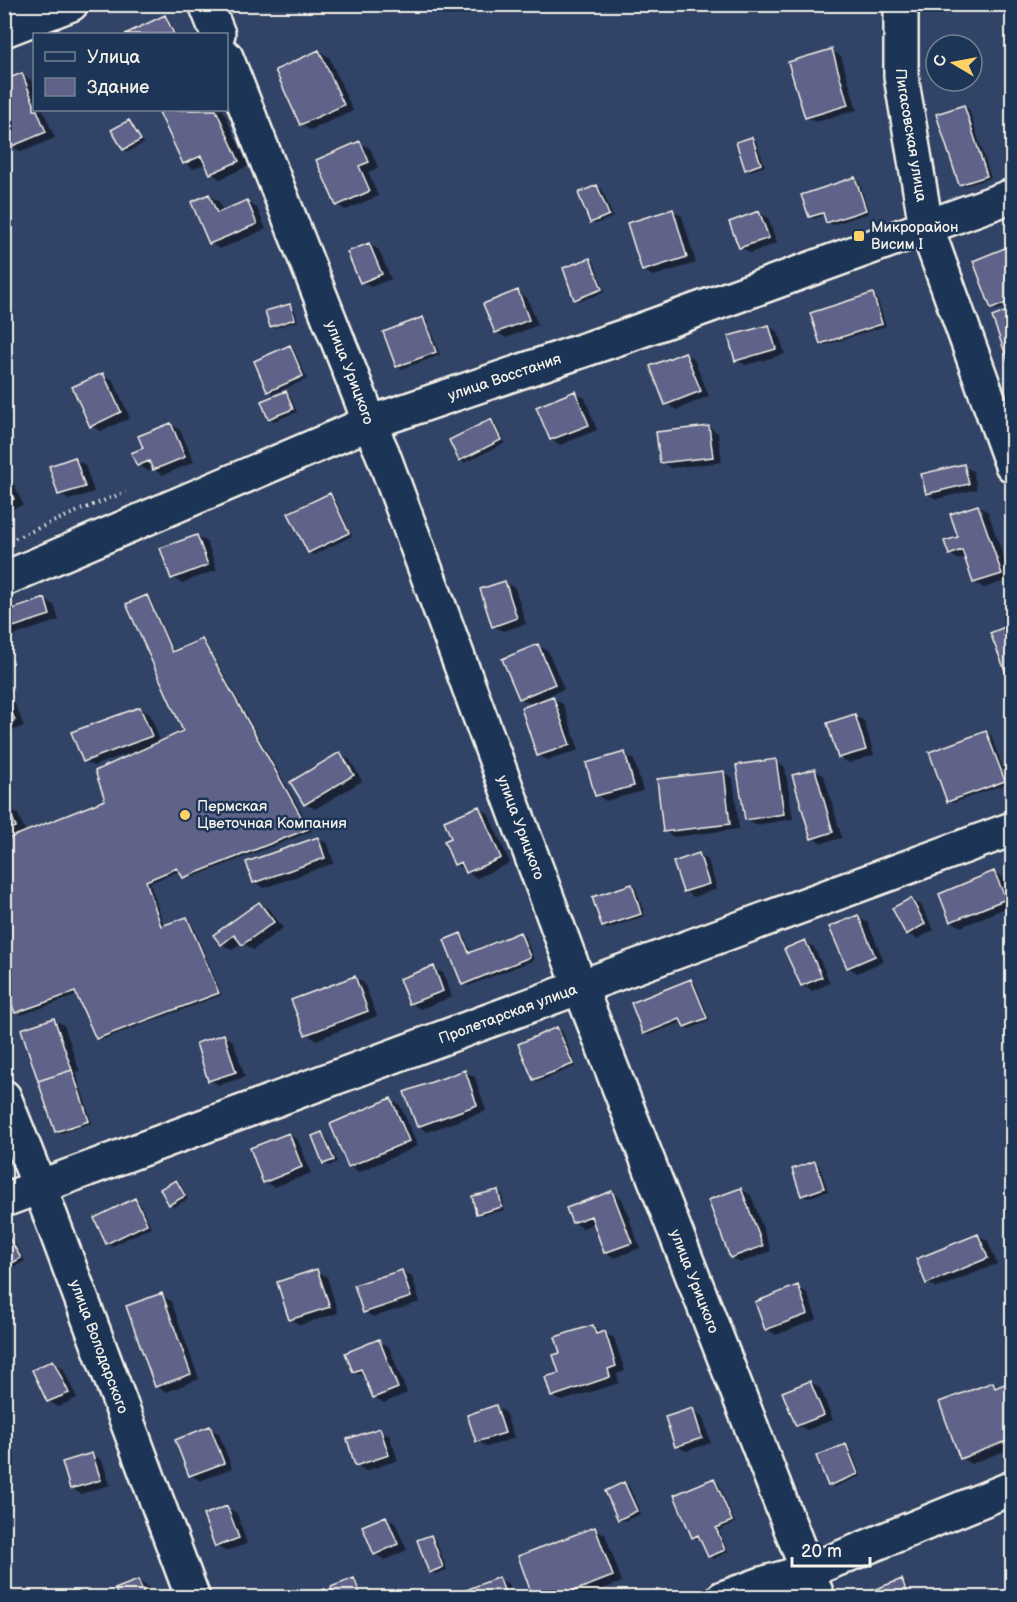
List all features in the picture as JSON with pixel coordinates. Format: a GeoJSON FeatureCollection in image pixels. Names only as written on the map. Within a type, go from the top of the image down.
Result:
{"type":"FeatureCollection","features":[{"type":"Feature","properties":{"kind":"street"},"geometry":{"type":"LineString","coordinates":[[4,30],[71,4]]}},
{"type":"Feature","properties":{"kind":"street"},"geometry":{"type":"LineString","coordinates":[[206,4],[218,33]]}},
{"type":"Feature","properties":{"kind":"street","name":"Пигасовская улица"},"geometry":{"type":"LineString","coordinates":[[901,4],[901,76],[926,226],[1012,465]]}},
{"type":"Feature","properties":{"kind":"street","name":"улица Урицкого"},"geometry":{"type":"LineString","coordinates":[[228,62],[382,452],[580,987],[813,1584]]}},
{"type":"Feature","properties":{"kind":"street","name":"улица Восстания"},"geometry":{"type":"LineString","coordinates":[[4,579],[369,423],[626,336],[1012,196]]}},
{"type":"Feature","properties":{"kind":"street","name":"Пролетарская улица"},"geometry":{"type":"LineString","coordinates":[[4,1200],[1012,830]]}},
{"type":"Feature","properties":{"kind":"street","name":"улица Володарского"},"geometry":{"type":"LineString","coordinates":[[4,1097],[193,1598]]}},
{"type":"Feature","properties":{"kind":"street"},"geometry":{"type":"LineString","coordinates":[[723,1598],[762,1584],[813,1584],[1012,1488]]}},
{"type":"Feature","properties":{"kind":"building"},"geometry":{"type":"Polygon","coordinates":[[[165,15],[174,33],[127,33],[165,15]]]}},
{"type":"Feature","properties":{"kind":"building"},"geometry":{"type":"Polygon","coordinates":[[[832,49],[848,105],[805,118],[788,62],[832,49]]]}},
{"type":"Feature","properties":{"kind":"building"},"geometry":{"type":"Polygon","coordinates":[[[319,50],[344,105],[300,125],[275,70],[319,50]]]}},
{"type":"Feature","properties":{"kind":"building"},"geometry":{"type":"Polygon","coordinates":[[[22,73],[33,101],[33,111],[37,111],[46,132],[10,147],[4,134],[4,80],[22,73]]]}},
{"type":"Feature","properties":{"kind":"building"},"geometry":{"type":"Polygon","coordinates":[[[964,105],[987,176],[959,185],[936,114],[964,105]]]}},
{"type":"Feature","properties":{"kind":"building"},"geometry":{"type":"Polygon","coordinates":[[[216,111],[239,161],[210,174],[201,156],[183,164],[159,112],[216,111]]]}},
{"type":"Feature","properties":{"kind":"building"},"geometry":{"type":"Polygon","coordinates":[[[129,120],[141,140],[123,150],[111,130],[129,120]]]}},
{"type":"Feature","properties":{"kind":"building"},"geometry":{"type":"Polygon","coordinates":[[[752,137],[761,164],[745,170],[736,142],[752,137]]]}},
{"type":"Feature","properties":{"kind":"building"},"geometry":{"type":"Polygon","coordinates":[[[360,141],[369,162],[359,166],[370,191],[336,206],[316,160],[360,141]]]}},
{"type":"Feature","properties":{"kind":"building"},"geometry":{"type":"Polygon","coordinates":[[[855,177],[866,210],[826,223],[823,213],[809,217],[801,195],[855,177]]]}},
{"type":"Feature","properties":{"kind":"building"},"geometry":{"type":"Polygon","coordinates":[[[597,185],[609,215],[590,223],[578,193],[597,185]]]}},
{"type":"Feature","properties":{"kind":"building"},"geometry":{"type":"Polygon","coordinates":[[[209,194],[217,213],[247,200],[257,224],[209,244],[191,202],[209,194]]]}},
{"type":"Feature","properties":{"kind":"building"},"geometry":{"type":"Polygon","coordinates":[[[673,209],[687,257],[642,271],[627,223],[673,209]]]}},
{"type":"Feature","properties":{"kind":"building"},"geometry":{"type":"Polygon","coordinates":[[[759,211],[769,238],[739,248],[729,222],[759,211]]]}},
{"type":"Feature","properties":{"kind":"building"},"geometry":{"type":"Polygon","coordinates":[[[369,243],[382,274],[360,283],[347,252],[369,243]]]}},
{"type":"Feature","properties":{"kind":"building"},"geometry":{"type":"Polygon","coordinates":[[[1012,245],[1012,301],[991,309],[973,261],[1012,245]]]}},
{"type":"Feature","properties":{"kind":"building"},"geometry":{"type":"Polygon","coordinates":[[[590,258],[602,289],[574,300],[563,268],[590,258]]]}},
{"type":"Feature","properties":{"kind":"building"},"geometry":{"type":"Polygon","coordinates":[[[518,290],[529,320],[495,333],[483,304],[518,290]]]}},
{"type":"Feature","properties":{"kind":"building"},"geometry":{"type":"Polygon","coordinates":[[[873,293],[882,324],[820,344],[810,313],[873,293]]]}},
{"type":"Feature","properties":{"kind":"building"},"geometry":{"type":"Polygon","coordinates":[[[290,304],[295,319],[270,327],[265,311],[290,304]]]}},
{"type":"Feature","properties":{"kind":"building"},"geometry":{"type":"Polygon","coordinates":[[[1012,309],[1012,372],[992,317],[1012,309]]]}},
{"type":"Feature","properties":{"kind":"building"},"geometry":{"type":"Polygon","coordinates":[[[423,317],[436,352],[396,367],[383,332],[423,317]]]}},
{"type":"Feature","properties":{"kind":"building"},"geometry":{"type":"Polygon","coordinates":[[[769,325],[776,349],[735,361],[728,336],[769,325]]]}},
{"type":"Feature","properties":{"kind":"building"},"geometry":{"type":"Polygon","coordinates":[[[290,345],[303,376],[267,392],[254,361],[290,345]]]}},
{"type":"Feature","properties":{"kind":"building"},"geometry":{"type":"Polygon","coordinates":[[[685,352],[701,391],[665,405],[650,366],[685,352]]]}},
{"type":"Feature","properties":{"kind":"building"},"geometry":{"type":"Polygon","coordinates":[[[103,373],[121,412],[90,427],[72,387],[103,373]]]}},
{"type":"Feature","properties":{"kind":"building"},"geometry":{"type":"Polygon","coordinates":[[[286,391],[293,409],[268,419],[261,401],[286,391]]]}},
{"type":"Feature","properties":{"kind":"building"},"geometry":{"type":"Polygon","coordinates":[[[575,391],[589,425],[550,440],[536,407],[575,391]]]}},
{"type":"Feature","properties":{"kind":"building"},"geometry":{"type":"Polygon","coordinates":[[[491,419],[501,440],[459,461],[449,440],[491,419]]]}},
{"type":"Feature","properties":{"kind":"building"},"geometry":{"type":"Polygon","coordinates":[[[171,423],[185,457],[153,470],[149,461],[137,466],[131,453],[143,448],[138,436],[171,423]]]}},
{"type":"Feature","properties":{"kind":"building"},"geometry":{"type":"Polygon","coordinates":[[[709,426],[713,457],[660,463],[656,432],[709,426]]]}},
{"type":"Feature","properties":{"kind":"building"},"geometry":{"type":"Polygon","coordinates":[[[75,457],[85,487],[58,495],[49,466],[75,457]]]}},
{"type":"Feature","properties":{"kind":"building"},"geometry":{"type":"Polygon","coordinates":[[[964,464],[969,484],[926,494],[921,474],[964,464]]]}},
{"type":"Feature","properties":{"kind":"building"},"geometry":{"type":"Polygon","coordinates":[[[4,477],[14,499],[4,503],[4,477]]]}},
{"type":"Feature","properties":{"kind":"building"},"geometry":{"type":"Polygon","coordinates":[[[330,493],[349,533],[308,553],[288,513],[330,493]]]}},
{"type":"Feature","properties":{"kind":"building"},"geometry":{"type":"Polygon","coordinates":[[[978,505],[1002,574],[973,583],[962,550],[949,555],[944,541],[958,537],[950,514],[978,505]]]}},
{"type":"Feature","properties":{"kind":"building"},"geometry":{"type":"Polygon","coordinates":[[[197,535],[208,565],[171,579],[160,548],[197,535]]]}},
{"type":"Feature","properties":{"kind":"building"},"geometry":{"type":"Polygon","coordinates":[[[505,581],[517,618],[492,627],[480,589],[505,581]]]}},
{"type":"Feature","properties":{"kind":"building","name":"Пермская Цветочная Компания"},"geometry":{"type":"Polygon","coordinates":[[[147,595],[172,652],[202,639],[308,829],[183,878],[177,868],[146,881],[161,926],[187,917],[219,993],[96,1039],[75,992],[15,1013],[4,983],[4,840],[105,800],[95,771],[183,731],[126,604],[147,595]]]}},
{"type":"Feature","properties":{"kind":"building"},"geometry":{"type":"Polygon","coordinates":[[[45,598],[50,615],[4,630],[4,612],[45,598]]]}},
{"type":"Feature","properties":{"kind":"building"},"geometry":{"type":"Polygon","coordinates":[[[1012,624],[1012,688],[990,633],[1012,624]]]}},
{"type":"Feature","properties":{"kind":"building"},"geometry":{"type":"Polygon","coordinates":[[[538,644],[555,684],[519,699],[502,659],[538,644]]]}},
{"type":"Feature","properties":{"kind":"building"},"geometry":{"type":"Polygon","coordinates":[[[4,694],[15,720],[4,725],[4,694]]]}},
{"type":"Feature","properties":{"kind":"building"},"geometry":{"type":"Polygon","coordinates":[[[553,696],[570,745],[537,756],[521,708],[553,696]]]}},
{"type":"Feature","properties":{"kind":"building"},"geometry":{"type":"Polygon","coordinates":[[[140,707],[152,736],[83,762],[71,732],[140,707]]]}},
{"type":"Feature","properties":{"kind":"building"},"geometry":{"type":"Polygon","coordinates":[[[855,714],[866,750],[838,758],[827,723],[855,714]]]}},
{"type":"Feature","properties":{"kind":"building"},"geometry":{"type":"Polygon","coordinates":[[[986,731],[1005,781],[947,802],[929,752],[986,731]]]}},
{"type":"Feature","properties":{"kind":"building"},"geometry":{"type":"Polygon","coordinates":[[[340,752],[354,775],[304,805],[290,782],[340,752]]]}},
{"type":"Feature","properties":{"kind":"building"},"geometry":{"type":"Polygon","coordinates":[[[625,752],[634,786],[595,796],[586,763],[625,752]]]}},
{"type":"Feature","properties":{"kind":"building"},"geometry":{"type":"Polygon","coordinates":[[[776,759],[784,814],[745,820],[736,765],[776,759]]]}},
{"type":"Feature","properties":{"kind":"building"},"geometry":{"type":"Polygon","coordinates":[[[815,769],[833,832],[811,839],[792,775],[815,769]]]}},
{"type":"Feature","properties":{"kind":"building"},"geometry":{"type":"Polygon","coordinates":[[[724,771],[730,824],[663,832],[657,779],[724,771]]]}},
{"type":"Feature","properties":{"kind":"building"},"geometry":{"type":"Polygon","coordinates":[[[479,806],[501,858],[466,873],[461,862],[454,865],[444,841],[451,838],[444,821],[479,806]]]}},
{"type":"Feature","properties":{"kind":"building"},"geometry":{"type":"Polygon","coordinates":[[[8,807],[16,827],[4,831],[4,808],[8,807]]]}},
{"type":"Feature","properties":{"kind":"building"},"geometry":{"type":"Polygon","coordinates":[[[318,837],[325,858],[253,883],[246,862],[318,837]]]}},
{"type":"Feature","properties":{"kind":"building"},"geometry":{"type":"Polygon","coordinates":[[[699,853],[709,884],[683,892],[673,862],[699,853]]]}},
{"type":"Feature","properties":{"kind":"building"},"geometry":{"type":"Polygon","coordinates":[[[994,871],[1006,899],[950,922],[939,894],[994,871]]]}},
{"type":"Feature","properties":{"kind":"building"},"geometry":{"type":"Polygon","coordinates":[[[632,884],[641,914],[602,927],[592,897],[632,884]]]}},
{"type":"Feature","properties":{"kind":"building"},"geometry":{"type":"Polygon","coordinates":[[[911,898],[925,924],[906,935],[892,908],[911,898]]]}},
{"type":"Feature","properties":{"kind":"building"},"geometry":{"type":"Polygon","coordinates":[[[259,902],[274,922],[242,945],[234,935],[221,945],[213,935],[259,902]]]}},
{"type":"Feature","properties":{"kind":"building"},"geometry":{"type":"Polygon","coordinates":[[[858,915],[875,956],[847,968],[829,927],[858,915]]]}},
{"type":"Feature","properties":{"kind":"building"},"geometry":{"type":"Polygon","coordinates":[[[520,932],[530,957],[462,985],[444,940],[461,933],[469,953],[520,932]]]}},
{"type":"Feature","properties":{"kind":"building"},"geometry":{"type":"Polygon","coordinates":[[[805,940],[822,977],[801,986],[784,949],[805,940]]]}},
{"type":"Feature","properties":{"kind":"building"},"geometry":{"type":"Polygon","coordinates":[[[434,966],[443,991],[409,1004],[399,979],[434,966]]]}},
{"type":"Feature","properties":{"kind":"building"},"geometry":{"type":"Polygon","coordinates":[[[355,976],[368,1011],[305,1035],[291,1000],[355,976]]]}},
{"type":"Feature","properties":{"kind":"building"},"geometry":{"type":"Polygon","coordinates":[[[691,979],[707,1018],[684,1027],[680,1019],[643,1034],[631,1003],[691,979]]]}},
{"type":"Feature","properties":{"kind":"building"},"geometry":{"type":"Polygon","coordinates":[[[54,1018],[72,1070],[38,1081],[21,1029],[54,1018]]]}},
{"type":"Feature","properties":{"kind":"building"},"geometry":{"type":"Polygon","coordinates":[[[557,1027],[573,1064],[533,1080],[518,1044],[557,1027]]]}},
{"type":"Feature","properties":{"kind":"building"},"geometry":{"type":"Polygon","coordinates":[[[224,1034],[236,1072],[208,1081],[196,1043],[224,1034]]]}},
{"type":"Feature","properties":{"kind":"building"},"geometry":{"type":"Polygon","coordinates":[[[72,1070],[89,1121],[55,1132],[38,1081],[72,1070]]]}},
{"type":"Feature","properties":{"kind":"building"},"geometry":{"type":"Polygon","coordinates":[[[465,1070],[477,1105],[417,1127],[404,1092],[465,1070]]]}},
{"type":"Feature","properties":{"kind":"building"},"geometry":{"type":"Polygon","coordinates":[[[391,1098],[409,1141],[348,1167],[330,1124],[391,1098]]]}},
{"type":"Feature","properties":{"kind":"building"},"geometry":{"type":"Polygon","coordinates":[[[322,1132],[334,1160],[323,1164],[312,1136],[322,1132]]]}},
{"type":"Feature","properties":{"kind":"building"},"geometry":{"type":"Polygon","coordinates":[[[289,1133],[302,1167],[263,1183],[250,1148],[289,1133]]]}},
{"type":"Feature","properties":{"kind":"building"},"geometry":{"type":"Polygon","coordinates":[[[815,1161],[824,1188],[801,1196],[792,1169],[815,1161]]]}},
{"type":"Feature","properties":{"kind":"building"},"geometry":{"type":"Polygon","coordinates":[[[176,1180],[185,1196],[169,1205],[160,1189],[176,1180]]]}},
{"type":"Feature","properties":{"kind":"building"},"geometry":{"type":"Polygon","coordinates":[[[741,1188],[763,1246],[730,1258],[708,1200],[741,1188]]]}},
{"type":"Feature","properties":{"kind":"building"},"geometry":{"type":"Polygon","coordinates":[[[498,1190],[502,1207],[476,1214],[472,1196],[498,1190]]]}},
{"type":"Feature","properties":{"kind":"building"},"geometry":{"type":"Polygon","coordinates":[[[612,1191],[632,1243],[604,1253],[591,1216],[572,1223],[566,1208],[612,1191]]]}},
{"type":"Feature","properties":{"kind":"building"},"geometry":{"type":"Polygon","coordinates":[[[135,1198],[147,1224],[106,1244],[94,1218],[135,1198]]]}},
{"type":"Feature","properties":{"kind":"building"},"geometry":{"type":"Polygon","coordinates":[[[978,1234],[988,1258],[926,1284],[916,1259],[978,1234]]]}},
{"type":"Feature","properties":{"kind":"building"},"geometry":{"type":"Polygon","coordinates":[[[8,1236],[21,1258],[4,1268],[4,1238],[8,1236]]]}},
{"type":"Feature","properties":{"kind":"building"},"geometry":{"type":"Polygon","coordinates":[[[317,1269],[330,1307],[289,1320],[277,1282],[317,1269]]]}},
{"type":"Feature","properties":{"kind":"building"},"geometry":{"type":"Polygon","coordinates":[[[402,1270],[411,1297],[363,1313],[354,1285],[402,1270]]]}},
{"type":"Feature","properties":{"kind":"building"},"geometry":{"type":"Polygon","coordinates":[[[798,1285],[808,1314],[765,1330],[755,1302],[798,1285]]]}},
{"type":"Feature","properties":{"kind":"building"},"geometry":{"type":"Polygon","coordinates":[[[162,1293],[191,1374],[155,1387],[126,1306],[162,1293]]]}},
{"type":"Feature","properties":{"kind":"building"},"geometry":{"type":"Polygon","coordinates":[[[593,1325],[596,1334],[605,1331],[616,1366],[608,1369],[610,1377],[551,1397],[545,1377],[559,1373],[553,1355],[560,1353],[555,1337],[593,1325]]]}},
{"type":"Feature","properties":{"kind":"building"},"geometry":{"type":"Polygon","coordinates":[[[379,1339],[398,1388],[373,1398],[361,1369],[353,1372],[345,1353],[379,1339]]]}},
{"type":"Feature","properties":{"kind":"building"},"geometry":{"type":"Polygon","coordinates":[[[53,1360],[69,1393],[47,1402],[32,1370],[53,1360]]]}},
{"type":"Feature","properties":{"kind":"building"},"geometry":{"type":"Polygon","coordinates":[[[810,1381],[824,1415],[796,1426],[782,1392],[810,1381]]]}},
{"type":"Feature","properties":{"kind":"building"},"geometry":{"type":"Polygon","coordinates":[[[993,1382],[995,1388],[1007,1383],[1012,1397],[1012,1439],[960,1459],[939,1402],[993,1382]]]}},
{"type":"Feature","properties":{"kind":"building"},"geometry":{"type":"Polygon","coordinates":[[[496,1405],[505,1433],[476,1442],[467,1415],[496,1405]]]}},
{"type":"Feature","properties":{"kind":"building"},"geometry":{"type":"Polygon","coordinates":[[[693,1408],[702,1438],[675,1447],[665,1417],[693,1408]]]}},
{"type":"Feature","properties":{"kind":"building"},"geometry":{"type":"Polygon","coordinates":[[[210,1426],[224,1463],[189,1476],[175,1440],[210,1426]]]}},
{"type":"Feature","properties":{"kind":"building"},"geometry":{"type":"Polygon","coordinates":[[[380,1428],[389,1455],[355,1466],[347,1439],[380,1428]]]}},
{"type":"Feature","properties":{"kind":"building"},"geometry":{"type":"Polygon","coordinates":[[[846,1444],[858,1474],[828,1486],[816,1456],[846,1444]]]}},
{"type":"Feature","properties":{"kind":"building"},"geometry":{"type":"Polygon","coordinates":[[[92,1453],[101,1480],[70,1489],[62,1462],[92,1453]]]}},
{"type":"Feature","properties":{"kind":"building"},"geometry":{"type":"Polygon","coordinates":[[[714,1478],[732,1521],[716,1528],[725,1550],[708,1557],[698,1535],[692,1538],[674,1495],[714,1478]]]}},
{"type":"Feature","properties":{"kind":"building"},"geometry":{"type":"Polygon","coordinates":[[[624,1482],[637,1511],[618,1520],[605,1491],[624,1482]]]}},
{"type":"Feature","properties":{"kind":"building"},"geometry":{"type":"Polygon","coordinates":[[[227,1506],[239,1538],[215,1547],[203,1515],[227,1506]]]}},
{"type":"Feature","properties":{"kind":"building"},"geometry":{"type":"Polygon","coordinates":[[[386,1516],[398,1544],[374,1555],[362,1526],[386,1516]]]}},
{"type":"Feature","properties":{"kind":"building"},"geometry":{"type":"Polygon","coordinates":[[[595,1527],[613,1576],[556,1598],[533,1598],[518,1556],[595,1527]]]}},
{"type":"Feature","properties":{"kind":"building"},"geometry":{"type":"Polygon","coordinates":[[[431,1535],[443,1567],[429,1573],[417,1540],[431,1535]]]}},
{"type":"Feature","properties":{"kind":"building"},"geometry":{"type":"Polygon","coordinates":[[[499,1577],[507,1598],[446,1598],[499,1577]]]}},
{"type":"Feature","properties":{"kind":"building"},"geometry":{"type":"Polygon","coordinates":[[[354,1578],[362,1598],[335,1598],[331,1587],[354,1578]]]}},
{"type":"Feature","properties":{"kind":"building"},"geometry":{"type":"Polygon","coordinates":[[[902,1579],[909,1598],[876,1598],[873,1590],[902,1579]]]}},
{"type":"Feature","properties":{"kind":"building"},"geometry":{"type":"Polygon","coordinates":[[[138,1580],[146,1598],[119,1598],[115,1589],[138,1580]]]}},
{"type":"Feature","properties":{"kind":"building"},"geometry":{"type":"Polygon","coordinates":[[[325,1589],[329,1598],[313,1598],[312,1595],[325,1589]]]}},
{"type":"Feature","properties":{"kind":"place","name":"Микрорайон Висим I"},"geometry":{"type":"Point","coordinates":[859,236]}},
{"type":"Feature","properties":{"kind":"place","name":"Пермская Цветочная Компания"},"geometry":{"type":"Point","coordinates":[185,815]}}]}
